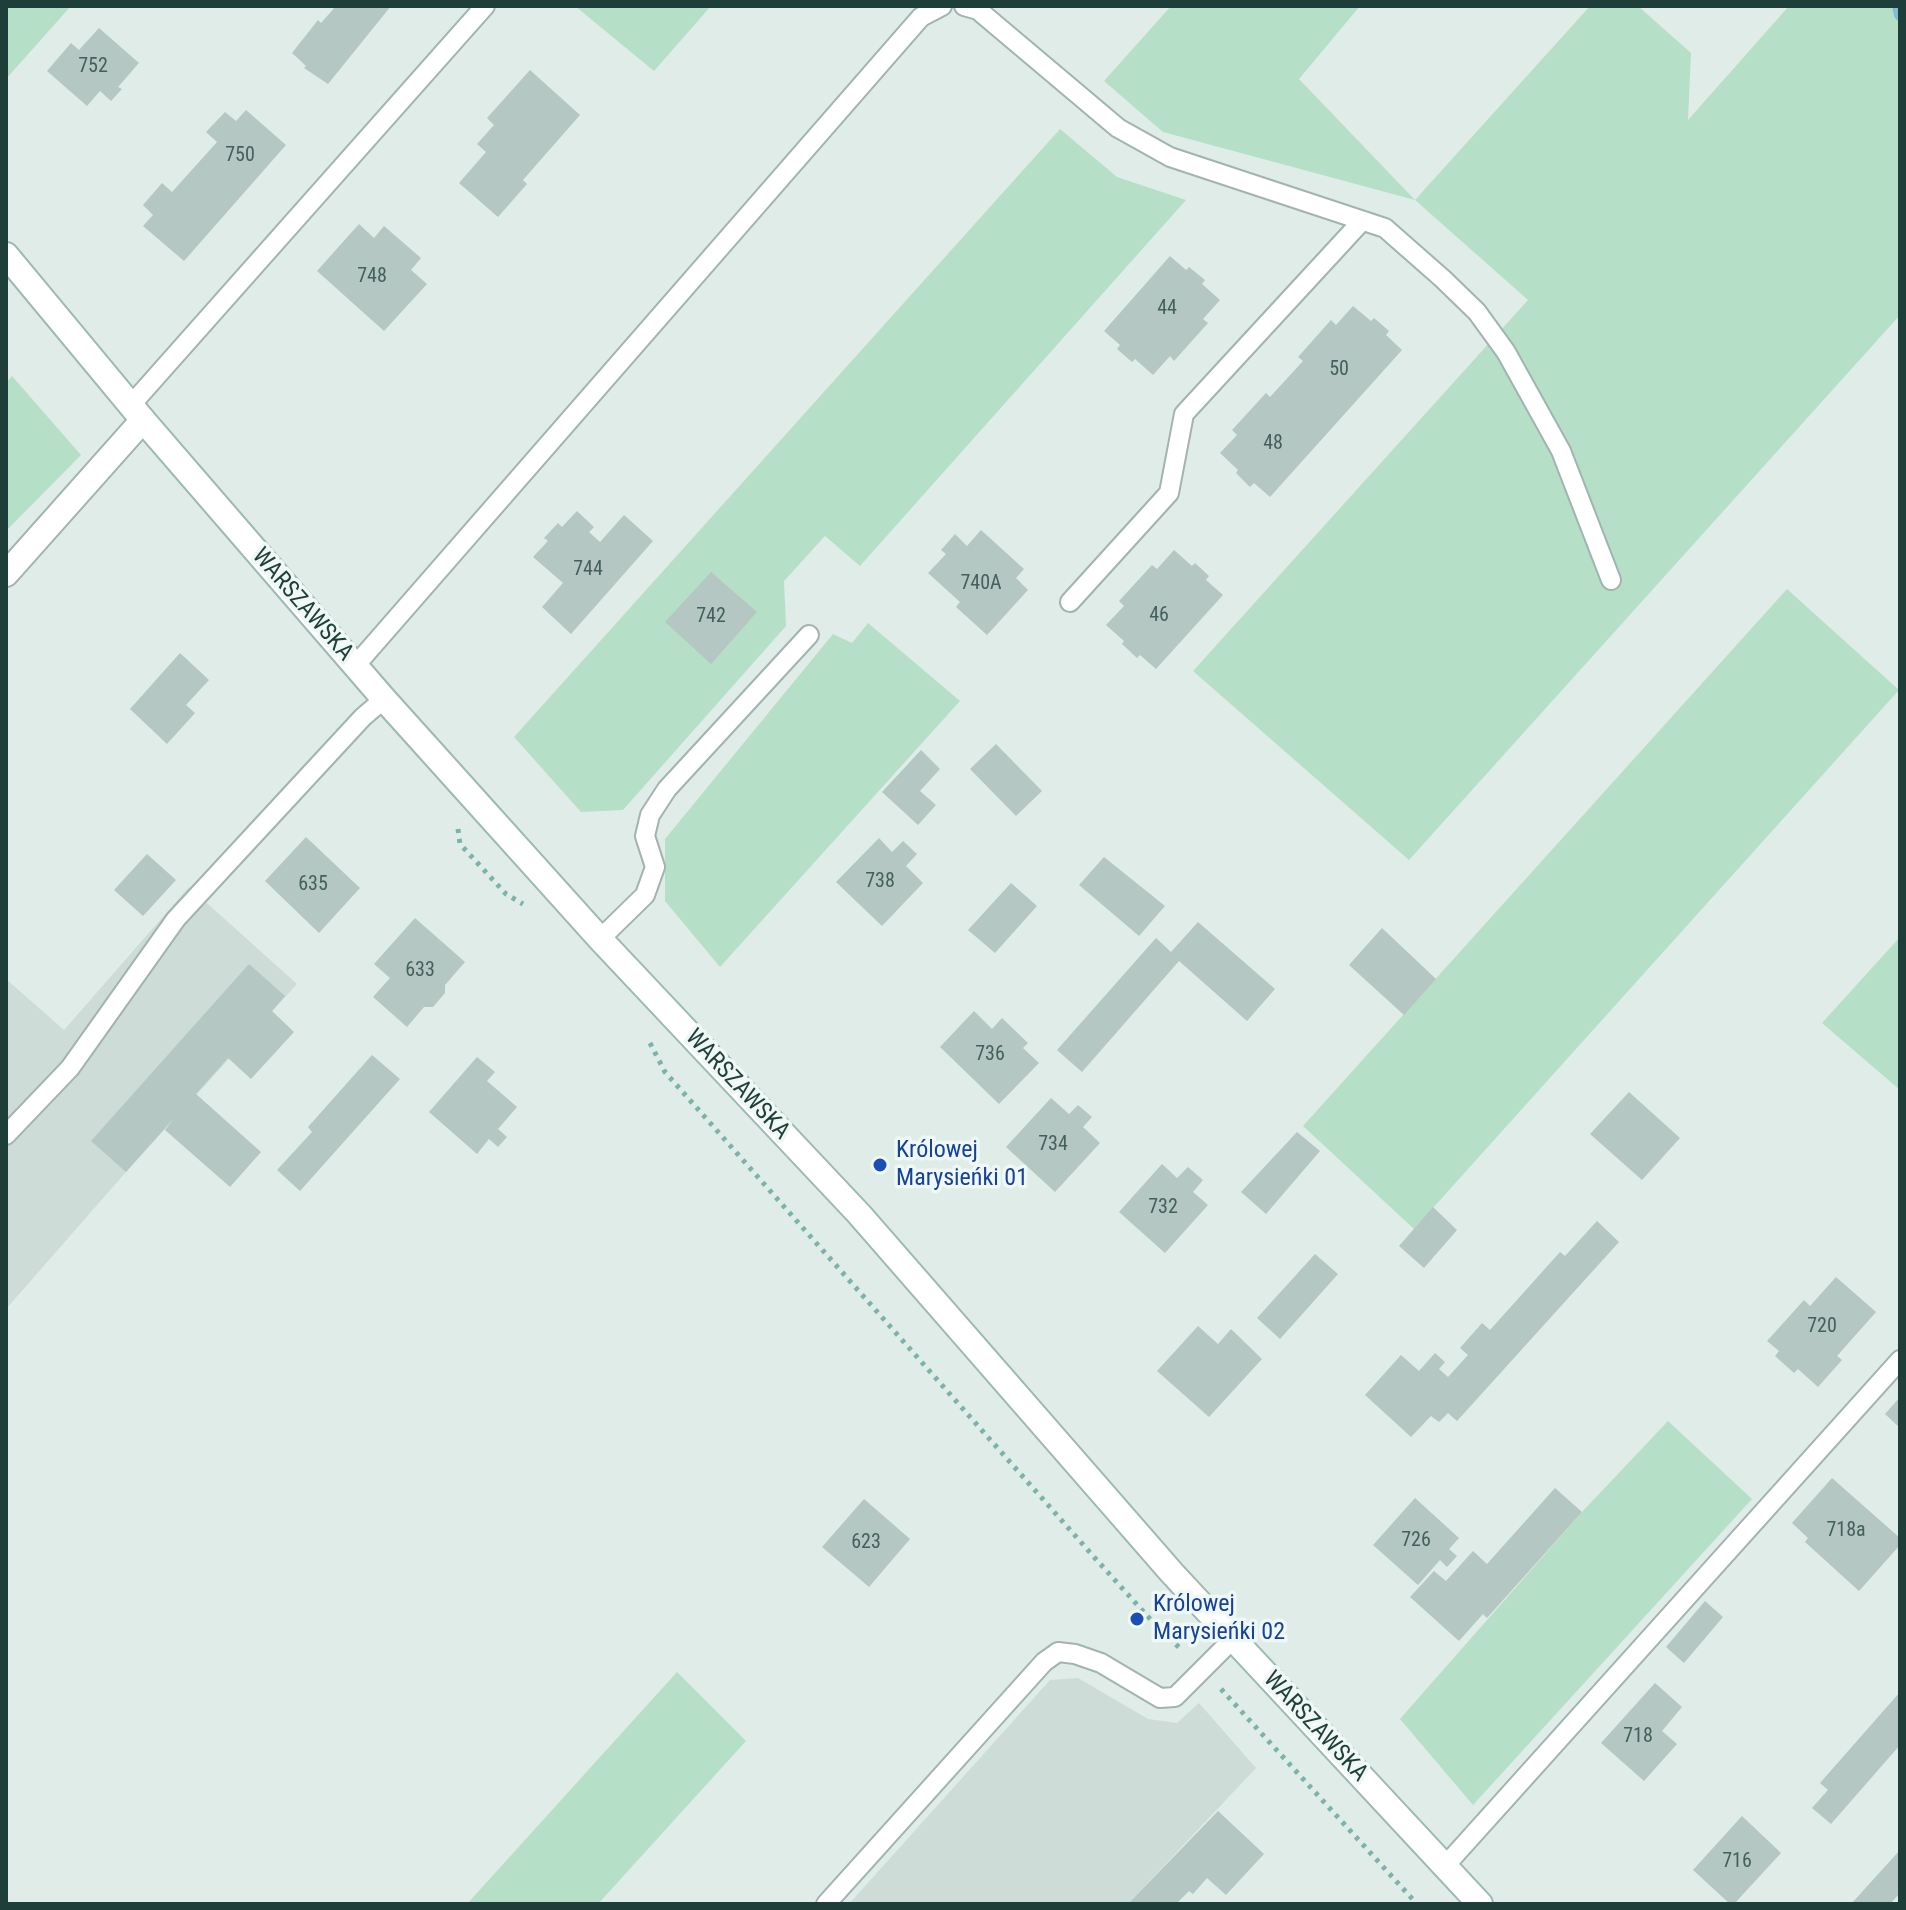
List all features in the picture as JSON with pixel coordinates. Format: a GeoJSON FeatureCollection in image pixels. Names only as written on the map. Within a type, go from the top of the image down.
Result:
{"type":"FeatureCollection","features":[{"type":"Feature","properties":{"kind":"main road","name":"WARSZAWSKA"},"geometry":{"type":"LineString","coordinates":[[6,255],[137,413],[384,699],[600,939],[859,1214],[1172,1573],[1480,1904]]}},
{"type":"Feature","properties":{"kind":"main road"},"geometry":{"type":"LineString","coordinates":[[6,574],[137,413]]}},
{"type":"Feature","properties":{"kind":"lane"},"geometry":{"type":"LineString","coordinates":[[137,413],[485,6]]}},
{"type":"Feature","properties":{"kind":"lane"},"geometry":{"type":"LineString","coordinates":[[355,666],[921,17],[942,6]]}},
{"type":"Feature","properties":{"kind":"lane"},"geometry":{"type":"LineString","coordinates":[[971,8],[1118,128],[1170,157],[1385,228],[1443,279],[1477,312],[1506,352],[1561,451],[1611,580]]}},
{"type":"Feature","properties":{"kind":"lane"},"geometry":{"type":"LineString","coordinates":[[1070,602],[1169,493],[1184,414],[1362,221]]}},
{"type":"Feature","properties":{"kind":"lane"},"geometry":{"type":"LineString","coordinates":[[600,939],[645,895],[655,867],[645,836],[650,815],[667,789],[809,635]]}},
{"type":"Feature","properties":{"kind":"lane"},"geometry":{"type":"LineString","coordinates":[[6,1135],[70,1068],[176,919],[363,717],[384,699]]}},
{"type":"Feature","properties":{"kind":"lane"},"geometry":{"type":"LineString","coordinates":[[1445,1866],[1900,1360]]}},
{"type":"Feature","properties":{"kind":"lane"},"geometry":{"type":"LineString","coordinates":[[826,1904],[1044,1662],[1058,1652],[1101,1663],[1160,1698],[1175,1697],[1233,1639]]}},
{"type":"Feature","properties":{"kind":"path"},"geometry":{"type":"LineString","coordinates":[[457,816],[460,844],[506,894],[532,911]]}},
{"type":"Feature","properties":{"kind":"path"},"geometry":{"type":"LineString","coordinates":[[646,1036],[665,1072],[1160,1630],[1202,1669],[1417,1904]]}},
{"type":"Feature","properties":{"kind":"shaded area"},"geometry":{"type":"Polygon","coordinates":[[[189,887],[297,984],[6,1309],[6,979],[64,1030],[189,887]]]}},
{"type":"Feature","properties":{"kind":"shaded area"},"geometry":{"type":"Polygon","coordinates":[[[1078,1678],[1148,1719],[1177,1723],[1199,1703],[1256,1768],[1128,1904],[849,1904],[1050,1680],[1078,1678]]]}},
{"type":"Feature","properties":{"kind":"green space"},"geometry":{"type":"Polygon","coordinates":[[[6,6],[71,6],[6,79],[6,6]]]}},
{"type":"Feature","properties":{"kind":"green space"},"geometry":{"type":"Polygon","coordinates":[[[575,6],[711,6],[654,71],[575,6]]]}},
{"type":"Feature","properties":{"kind":"green space"},"geometry":{"type":"Polygon","coordinates":[[[1171,6],[1360,6],[1299,79],[1415,200],[1163,132],[1104,81],[1171,6]]]}},
{"type":"Feature","properties":{"kind":"green space"},"geometry":{"type":"Polygon","coordinates":[[[1590,6],[1638,6],[1691,53],[1688,120],[1789,6],[1900,6],[1900,315],[1409,860],[1193,671],[1528,300],[1415,200],[1590,6]]]}},
{"type":"Feature","properties":{"kind":"green space"},"geometry":{"type":"Polygon","coordinates":[[[1060,129],[1117,177],[1186,200],[860,566],[825,536],[784,581],[786,626],[623,810],[581,812],[514,737],[1060,129]]]}},
{"type":"Feature","properties":{"kind":"green space"},"geometry":{"type":"Polygon","coordinates":[[[12,376],[81,455],[6,531],[6,383],[12,376]]]}},
{"type":"Feature","properties":{"kind":"green space"},"geometry":{"type":"Polygon","coordinates":[[[1787,589],[1899,690],[1414,1229],[1303,1126],[1787,589]]]}},
{"type":"Feature","properties":{"kind":"green space"},"geometry":{"type":"Polygon","coordinates":[[[868,623],[960,701],[720,967],[665,901],[665,839],[833,634],[852,643],[868,623]]]}},
{"type":"Feature","properties":{"kind":"green space"},"geometry":{"type":"Polygon","coordinates":[[[1900,937],[1900,1090],[1822,1023],[1900,937]]]}},
{"type":"Feature","properties":{"kind":"green space"},"geometry":{"type":"Polygon","coordinates":[[[1668,1421],[1752,1499],[1473,1805],[1400,1719],[1582,1512],[1668,1421]]]}},
{"type":"Feature","properties":{"kind":"green space"},"geometry":{"type":"Polygon","coordinates":[[[677,1672],[746,1741],[598,1904],[467,1904],[677,1672]]]}},
{"type":"Feature","properties":{"kind":"building"},"geometry":{"type":"Polygon","coordinates":[[[336,6],[391,6],[328,84],[304,68],[306,66],[292,53],[318,20],[321,23],[336,6]]]}},
{"type":"Feature","properties":{"kind":"building"},"geometry":{"type":"Polygon","coordinates":[[[99,28],[139,63],[118,87],[122,89],[111,101],[100,91],[87,106],[47,71],[71,43],[79,50],[99,28]]]}},
{"type":"Feature","properties":{"kind":"building"},"geometry":{"type":"Polygon","coordinates":[[[530,70],[580,115],[523,180],[527,184],[498,217],[459,183],[486,152],[477,144],[494,125],[487,118],[530,70]]]}},
{"type":"Feature","properties":{"kind":"building"},"geometry":{"type":"Polygon","coordinates":[[[246,110],[286,145],[184,261],[143,226],[153,215],[143,205],[162,183],[172,192],[217,142],[206,132],[225,112],[236,121],[246,110]]]}},
{"type":"Feature","properties":{"kind":"building"},"geometry":{"type":"Polygon","coordinates":[[[359,224],[374,238],[384,226],[421,258],[411,270],[427,284],[384,331],[317,271],[359,224]]]}},
{"type":"Feature","properties":{"kind":"building"},"geometry":{"type":"Polygon","coordinates":[[[1170,256],[1186,270],[1189,267],[1205,280],[1202,284],[1220,300],[1203,319],[1208,323],[1174,361],[1170,356],[1153,375],[1135,359],[1132,362],[1117,349],[1120,345],[1104,331],[1170,256]]]}},
{"type":"Feature","properties":{"kind":"building"},"geometry":{"type":"Polygon","coordinates":[[[1353,306],[1389,331],[1386,335],[1402,350],[1270,497],[1254,483],[1250,487],[1220,453],[1237,435],[1232,430],[1266,393],[1270,397],[1303,361],[1298,357],[1331,320],[1336,325],[1353,306]]]}},
{"type":"Feature","properties":{"kind":"building"},"geometry":{"type":"Polygon","coordinates":[[[577,511],[594,527],[589,532],[600,542],[624,515],[653,541],[571,634],[542,607],[563,583],[533,557],[548,541],[544,538],[558,523],[562,527],[577,511]]]}},
{"type":"Feature","properties":{"kind":"building"},"geometry":{"type":"Polygon","coordinates":[[[981,530],[1024,569],[1016,578],[1028,590],[987,635],[956,607],[960,602],[928,573],[946,554],[941,550],[955,534],[967,546],[981,530]]]}},
{"type":"Feature","properties":{"kind":"building"},"geometry":{"type":"Polygon","coordinates":[[[1174,550],[1192,566],[1195,563],[1209,576],[1206,580],[1223,595],[1156,669],[1140,655],[1137,658],[1106,625],[1124,606],[1119,601],[1152,565],[1157,569],[1174,550]]]}},
{"type":"Feature","properties":{"kind":"building"},"geometry":{"type":"Polygon","coordinates":[[[711,572],[757,612],[711,664],[665,622],[711,572]]]}},
{"type":"Feature","properties":{"kind":"building"},"geometry":{"type":"Polygon","coordinates":[[[180,653],[209,680],[186,705],[195,713],[167,744],[130,709],[180,653]]]}},
{"type":"Feature","properties":{"kind":"building"},"geometry":{"type":"Polygon","coordinates":[[[996,744],[1042,791],[1016,816],[970,769],[996,744]]]}},
{"type":"Feature","properties":{"kind":"building"},"geometry":{"type":"Polygon","coordinates":[[[921,750],[940,769],[920,791],[936,805],[918,825],[882,792],[921,750]]]}},
{"type":"Feature","properties":{"kind":"building"},"geometry":{"type":"Polygon","coordinates":[[[306,837],[360,888],[319,933],[265,881],[306,837]]]}},
{"type":"Feature","properties":{"kind":"building"},"geometry":{"type":"Polygon","coordinates":[[[879,838],[892,852],[903,841],[917,854],[906,866],[923,883],[882,926],[836,882],[879,838]]]}},
{"type":"Feature","properties":{"kind":"building"},"geometry":{"type":"Polygon","coordinates":[[[147,854],[176,880],[143,916],[114,890],[147,854]]]}},
{"type":"Feature","properties":{"kind":"building"},"geometry":{"type":"Polygon","coordinates":[[[1104,857],[1165,906],[1139,936],[1079,885],[1104,857]]]}},
{"type":"Feature","properties":{"kind":"building"},"geometry":{"type":"Polygon","coordinates":[[[1011,883],[1037,906],[995,953],[968,930],[1011,883]]]}},
{"type":"Feature","properties":{"kind":"building"},"geometry":{"type":"Polygon","coordinates":[[[415,918],[465,962],[445,985],[445,993],[433,1007],[424,1007],[407,1027],[373,997],[390,978],[374,964],[415,918]]]}},
{"type":"Feature","properties":{"kind":"building"},"geometry":{"type":"Polygon","coordinates":[[[1198,922],[1275,989],[1247,1021],[1179,961],[1082,1072],[1057,1050],[1156,938],[1171,952],[1198,922]]]}},
{"type":"Feature","properties":{"kind":"building"},"geometry":{"type":"Polygon","coordinates":[[[1382,928],[1436,979],[1404,1015],[1349,965],[1382,928]]]}},
{"type":"Feature","properties":{"kind":"building"},"geometry":{"type":"Polygon","coordinates":[[[249,964],[285,996],[272,1011],[294,1032],[251,1079],[228,1058],[196,1094],[261,1152],[230,1187],[165,1130],[174,1118],[126,1172],[91,1141],[249,964]]]}},
{"type":"Feature","properties":{"kind":"building"},"geometry":{"type":"Polygon","coordinates":[[[974,1011],[992,1029],[1002,1018],[1028,1043],[1023,1048],[1039,1063],[999,1104],[940,1047],[974,1011]]]}},
{"type":"Feature","properties":{"kind":"building"},"geometry":{"type":"Polygon","coordinates":[[[372,1055],[400,1079],[300,1191],[277,1170],[312,1132],[308,1127],[372,1055]]]}},
{"type":"Feature","properties":{"kind":"building"},"geometry":{"type":"Polygon","coordinates":[[[477,1057],[495,1072],[487,1081],[517,1107],[498,1129],[507,1137],[498,1147],[489,1139],[477,1154],[429,1112],[477,1057]]]}},
{"type":"Feature","properties":{"kind":"building"},"geometry":{"type":"Polygon","coordinates":[[[1629,1092],[1680,1138],[1642,1180],[1590,1134],[1629,1092]]]}},
{"type":"Feature","properties":{"kind":"building"},"geometry":{"type":"Polygon","coordinates":[[[1051,1098],[1069,1114],[1078,1105],[1092,1117],[1083,1127],[1100,1143],[1055,1192],[1006,1147],[1051,1098]]]}},
{"type":"Feature","properties":{"kind":"building"},"geometry":{"type":"Polygon","coordinates":[[[1297,1132],[1320,1151],[1266,1214],[1241,1192],[1297,1132]]]}},
{"type":"Feature","properties":{"kind":"building"},"geometry":{"type":"Polygon","coordinates":[[[1162,1164],[1177,1178],[1188,1167],[1203,1180],[1193,1192],[1208,1205],[1165,1253],[1119,1212],[1162,1164]]]}},
{"type":"Feature","properties":{"kind":"building"},"geometry":{"type":"Polygon","coordinates":[[[1433,1207],[1457,1230],[1424,1268],[1399,1246],[1433,1207]]]}},
{"type":"Feature","properties":{"kind":"building"},"geometry":{"type":"Polygon","coordinates":[[[1597,1221],[1619,1242],[1457,1421],[1448,1413],[1439,1422],[1431,1416],[1411,1437],[1365,1395],[1401,1355],[1419,1371],[1435,1353],[1445,1362],[1439,1369],[1448,1377],[1468,1355],[1460,1348],[1482,1323],[1490,1330],[1560,1252],[1565,1256],[1597,1221]]]}},
{"type":"Feature","properties":{"kind":"building"},"geometry":{"type":"Polygon","coordinates":[[[1315,1254],[1338,1274],[1280,1339],[1257,1318],[1315,1254]]]}},
{"type":"Feature","properties":{"kind":"building"},"geometry":{"type":"Polygon","coordinates":[[[1836,1277],[1876,1312],[1837,1356],[1842,1360],[1818,1387],[1798,1369],[1794,1373],[1775,1356],[1779,1351],[1767,1341],[1804,1300],[1810,1306],[1836,1277]]]}},
{"type":"Feature","properties":{"kind":"building"},"geometry":{"type":"Polygon","coordinates":[[[1198,1326],[1218,1344],[1231,1329],[1262,1359],[1209,1417],[1157,1371],[1198,1326]]]}},
{"type":"Feature","properties":{"kind":"building"},"geometry":{"type":"Polygon","coordinates":[[[1900,1397],[1900,1428],[1885,1414],[1900,1397]]]}},
{"type":"Feature","properties":{"kind":"building"},"geometry":{"type":"Polygon","coordinates":[[[1832,1478],[1900,1538],[1900,1545],[1859,1591],[1805,1542],[1808,1538],[1792,1523],[1832,1478]]]}},
{"type":"Feature","properties":{"kind":"building"},"geometry":{"type":"Polygon","coordinates":[[[1555,1488],[1582,1512],[1487,1618],[1483,1614],[1459,1641],[1410,1597],[1434,1571],[1446,1581],[1473,1551],[1487,1564],[1555,1488]]]}},
{"type":"Feature","properties":{"kind":"building"},"geometry":{"type":"Polygon","coordinates":[[[1415,1498],[1459,1538],[1449,1549],[1457,1556],[1447,1567],[1440,1560],[1418,1585],[1373,1545],[1415,1498]]]}},
{"type":"Feature","properties":{"kind":"building"},"geometry":{"type":"Polygon","coordinates":[[[864,1499],[910,1539],[869,1587],[822,1547],[864,1499]]]}},
{"type":"Feature","properties":{"kind":"building"},"geometry":{"type":"Polygon","coordinates":[[[1705,1601],[1723,1617],[1684,1663],[1666,1647],[1705,1601]]]}},
{"type":"Feature","properties":{"kind":"building"},"geometry":{"type":"Polygon","coordinates":[[[1655,1683],[1682,1707],[1662,1731],[1677,1744],[1644,1781],[1601,1743],[1655,1683]]]}},
{"type":"Feature","properties":{"kind":"building"},"geometry":{"type":"Polygon","coordinates":[[[1900,1692],[1900,1745],[1831,1824],[1812,1808],[1828,1790],[1820,1783],[1900,1692]]]}},
{"type":"Feature","properties":{"kind":"building"},"geometry":{"type":"Polygon","coordinates":[[[1218,1811],[1264,1854],[1226,1895],[1207,1878],[1193,1894],[1189,1891],[1176,1904],[1128,1904],[1218,1811]]]}},
{"type":"Feature","properties":{"kind":"building"},"geometry":{"type":"Polygon","coordinates":[[[1742,1816],[1781,1853],[1734,1904],[1730,1904],[1693,1870],[1742,1816]]]}},
{"type":"Feature","properties":{"kind":"building"},"geometry":{"type":"Polygon","coordinates":[[[1900,1850],[1900,1893],[1890,1904],[1851,1904],[1900,1850]]]}},
{"type":"Feature","properties":{"kind":"waterway"},"geometry":{"type":"LineString","coordinates":[[1898,6],[1900,15]]}},
{"type":"Feature","properties":{"kind":"place","name":"Królowej Marysieńki 01"},"geometry":{"type":"Point","coordinates":[880,1165]}},
{"type":"Feature","properties":{"kind":"place","name":"Królowej Marysieńki 02"},"geometry":{"type":"Point","coordinates":[1137,1619]}}]}
